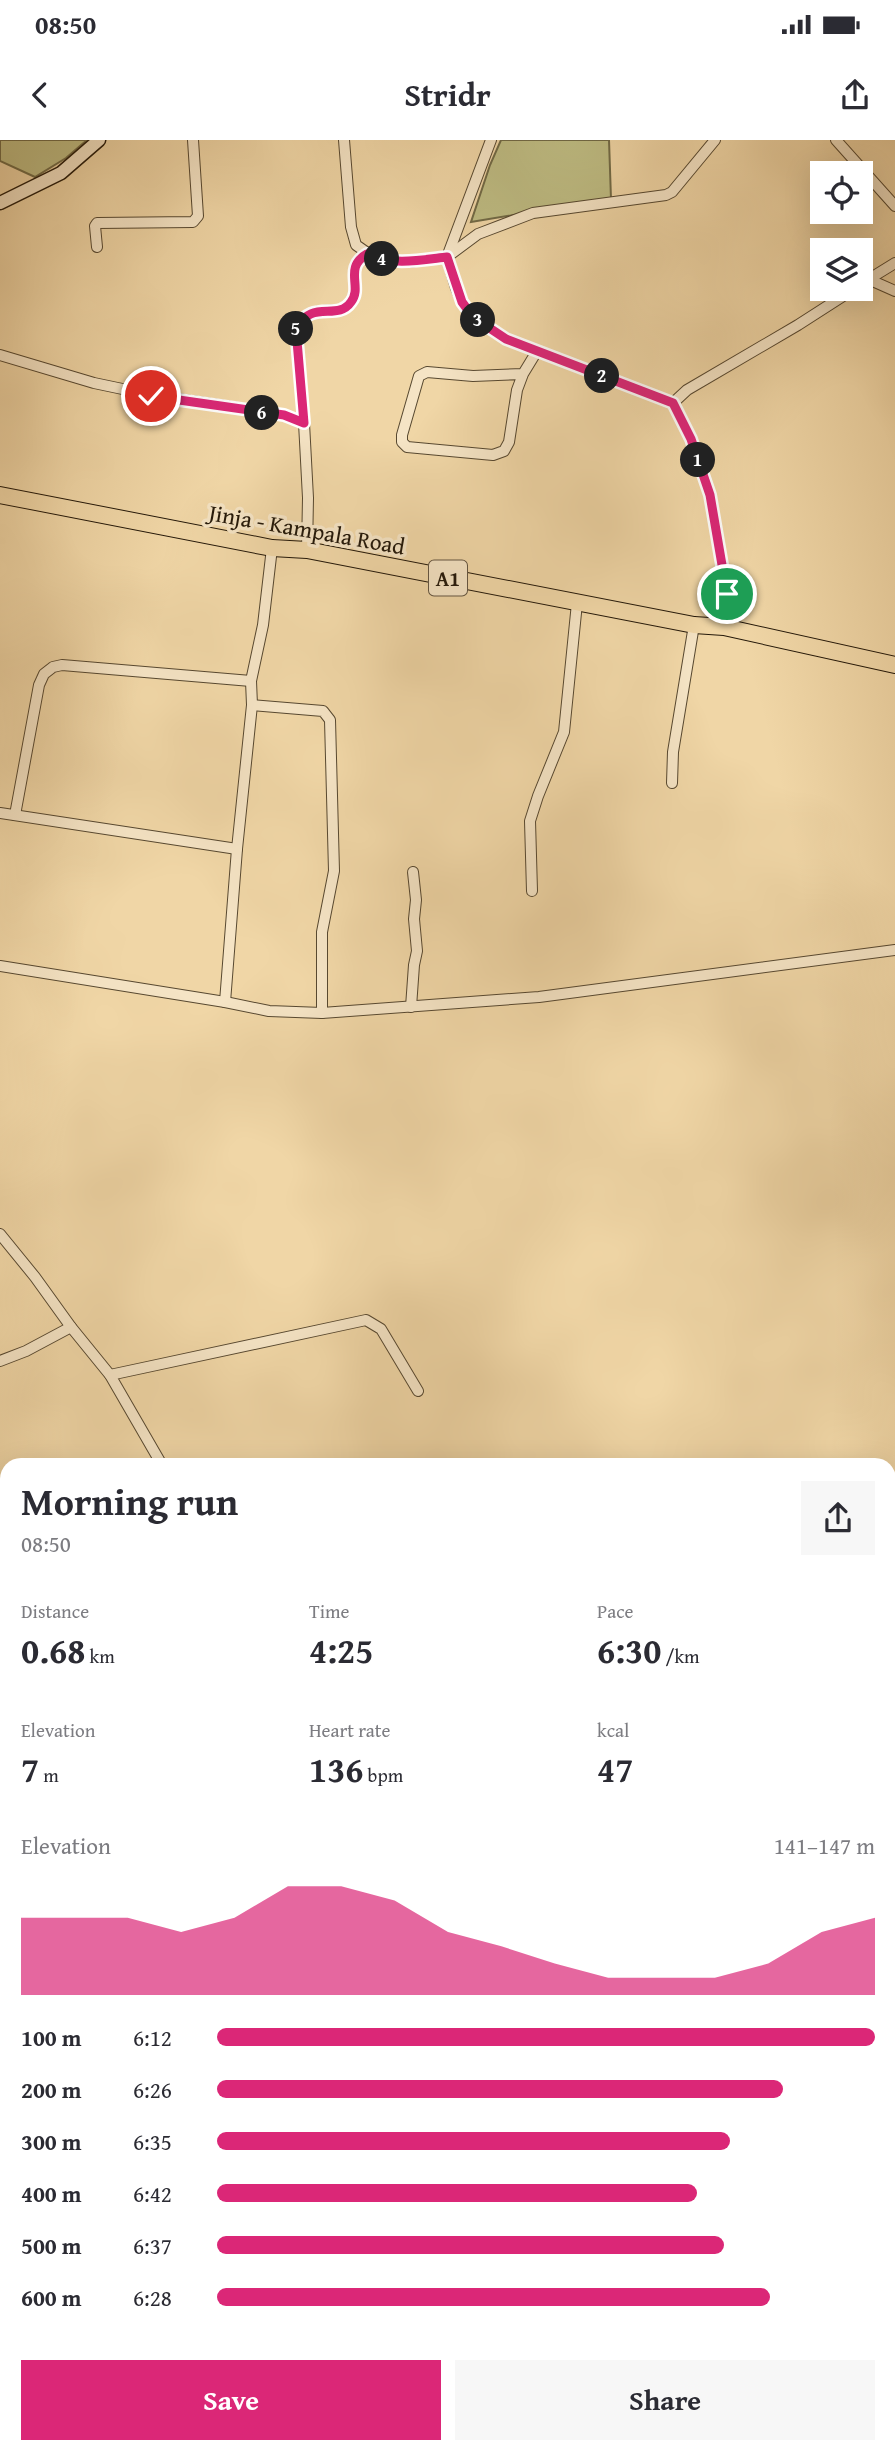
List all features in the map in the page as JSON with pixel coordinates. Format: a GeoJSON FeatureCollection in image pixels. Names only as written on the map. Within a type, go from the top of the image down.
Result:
{"type":"FeatureCollection","features":[{"type":"Feature","properties":{"kind":"highway","name":"Jinja - Kampala Road"},"geometry":{"type":"LineString","coordinates":[[0,495],[272,548],[307,550],[694,625],[724,627],[895,665]]}},
{"type":"Feature","properties":{"kind":"main road"},"geometry":{"type":"LineString","coordinates":[[0,203],[61,173],[96,144],[109,140]]}},
{"type":"Feature","properties":{"kind":"street"},"geometry":{"type":"LineString","coordinates":[[97,247],[97,223],[193,222],[198,216],[193,140]]}},
{"type":"Feature","properties":{"kind":"street"},"geometry":{"type":"LineString","coordinates":[[344,140],[351,227],[356,245],[376,258],[407,262],[447,257],[478,234],[533,213],[666,195],[672,192],[715,140]]}},
{"type":"Feature","properties":{"kind":"street"},"geometry":{"type":"LineString","coordinates":[[491,140],[447,257],[462,302],[473,317],[506,339],[673,403],[691,439],[710,495],[727,594],[724,627]]}},
{"type":"Feature","properties":{"kind":"street"},"geometry":{"type":"LineString","coordinates":[[836,140],[895,206]]}},
{"type":"Feature","properties":{"kind":"street"},"geometry":{"type":"LineString","coordinates":[[307,550],[304,423],[296,329],[309,313],[340,309],[349,305],[354,299],[355,266],[358,259],[367,254]]}},
{"type":"Feature","properties":{"kind":"street"},"geometry":{"type":"LineString","coordinates":[[873,276],[895,263]]}},
{"type":"Feature","properties":{"kind":"street"},"geometry":{"type":"LineString","coordinates":[[873,284],[895,291]]}},
{"type":"Feature","properties":{"kind":"street"},"geometry":{"type":"LineString","coordinates":[[673,403],[687,390],[835,301]]}},
{"type":"Feature","properties":{"kind":"street"},"geometry":{"type":"LineString","coordinates":[[523,374],[473,376],[427,372],[419,376],[402,442],[407,447],[493,455],[504,451],[509,442],[517,390],[537,351]]}},
{"type":"Feature","properties":{"kind":"street"},"geometry":{"type":"LineString","coordinates":[[0,355],[94,383],[151,396],[284,415],[304,423]]}},
{"type":"Feature","properties":{"kind":"street"},"geometry":{"type":"LineString","coordinates":[[225,1002],[252,705],[251,681],[263,625],[272,548]]}},
{"type":"Feature","properties":{"kind":"street"},"geometry":{"type":"LineString","coordinates":[[532,891],[530,821],[564,732],[577,603]]}},
{"type":"Feature","properties":{"kind":"street"},"geometry":{"type":"LineString","coordinates":[[672,783],[673,752],[694,625]]}},
{"type":"Feature","properties":{"kind":"street"},"geometry":{"type":"LineString","coordinates":[[15,815],[38,685],[44,674],[53,667],[95,666],[251,681]]}},
{"type":"Feature","properties":{"kind":"street"},"geometry":{"type":"LineString","coordinates":[[252,705],[323,711],[330,720],[334,871],[321,932],[322,1013]]}},
{"type":"Feature","properties":{"kind":"street"},"geometry":{"type":"LineString","coordinates":[[0,813],[237,849]]}},
{"type":"Feature","properties":{"kind":"street"},"geometry":{"type":"LineString","coordinates":[[411,1007],[417,951],[413,872]]}},
{"type":"Feature","properties":{"kind":"street"},"geometry":{"type":"LineString","coordinates":[[0,966],[270,1011],[322,1013],[539,997],[895,950]]}},
{"type":"Feature","properties":{"kind":"street"},"geometry":{"type":"LineString","coordinates":[[0,1234],[110,1375],[158,1458]]}},
{"type":"Feature","properties":{"kind":"street"},"geometry":{"type":"LineString","coordinates":[[110,1375],[366,1320],[381,1329],[418,1391]]}},
{"type":"Feature","properties":{"kind":"street"},"geometry":{"type":"LineString","coordinates":[[0,1361],[26,1351],[71,1327]]}},
{"type":"Feature","properties":{"kind":"shaded area"},"geometry":{"type":"Polygon","coordinates":[[[0,140],[87,140],[66,158],[35,177],[0,161],[0,140]]]}},
{"type":"Feature","properties":{"kind":"shaded area"},"geometry":{"type":"Polygon","coordinates":[[[501,140],[609,140],[611,199],[471,222],[501,140]]]}},
{"type":"Feature","properties":{"kind":"route"},"geometry":{"type":"LineString","coordinates":[[151,396],[284,415],[304,423],[296,329],[302,319],[309,313],[340,309],[349,305],[354,299],[355,266],[358,259],[367,254],[376,258],[407,262],[447,257],[462,302],[473,317],[506,339],[673,403],[691,439],[710,495],[727,594]]}}]}
